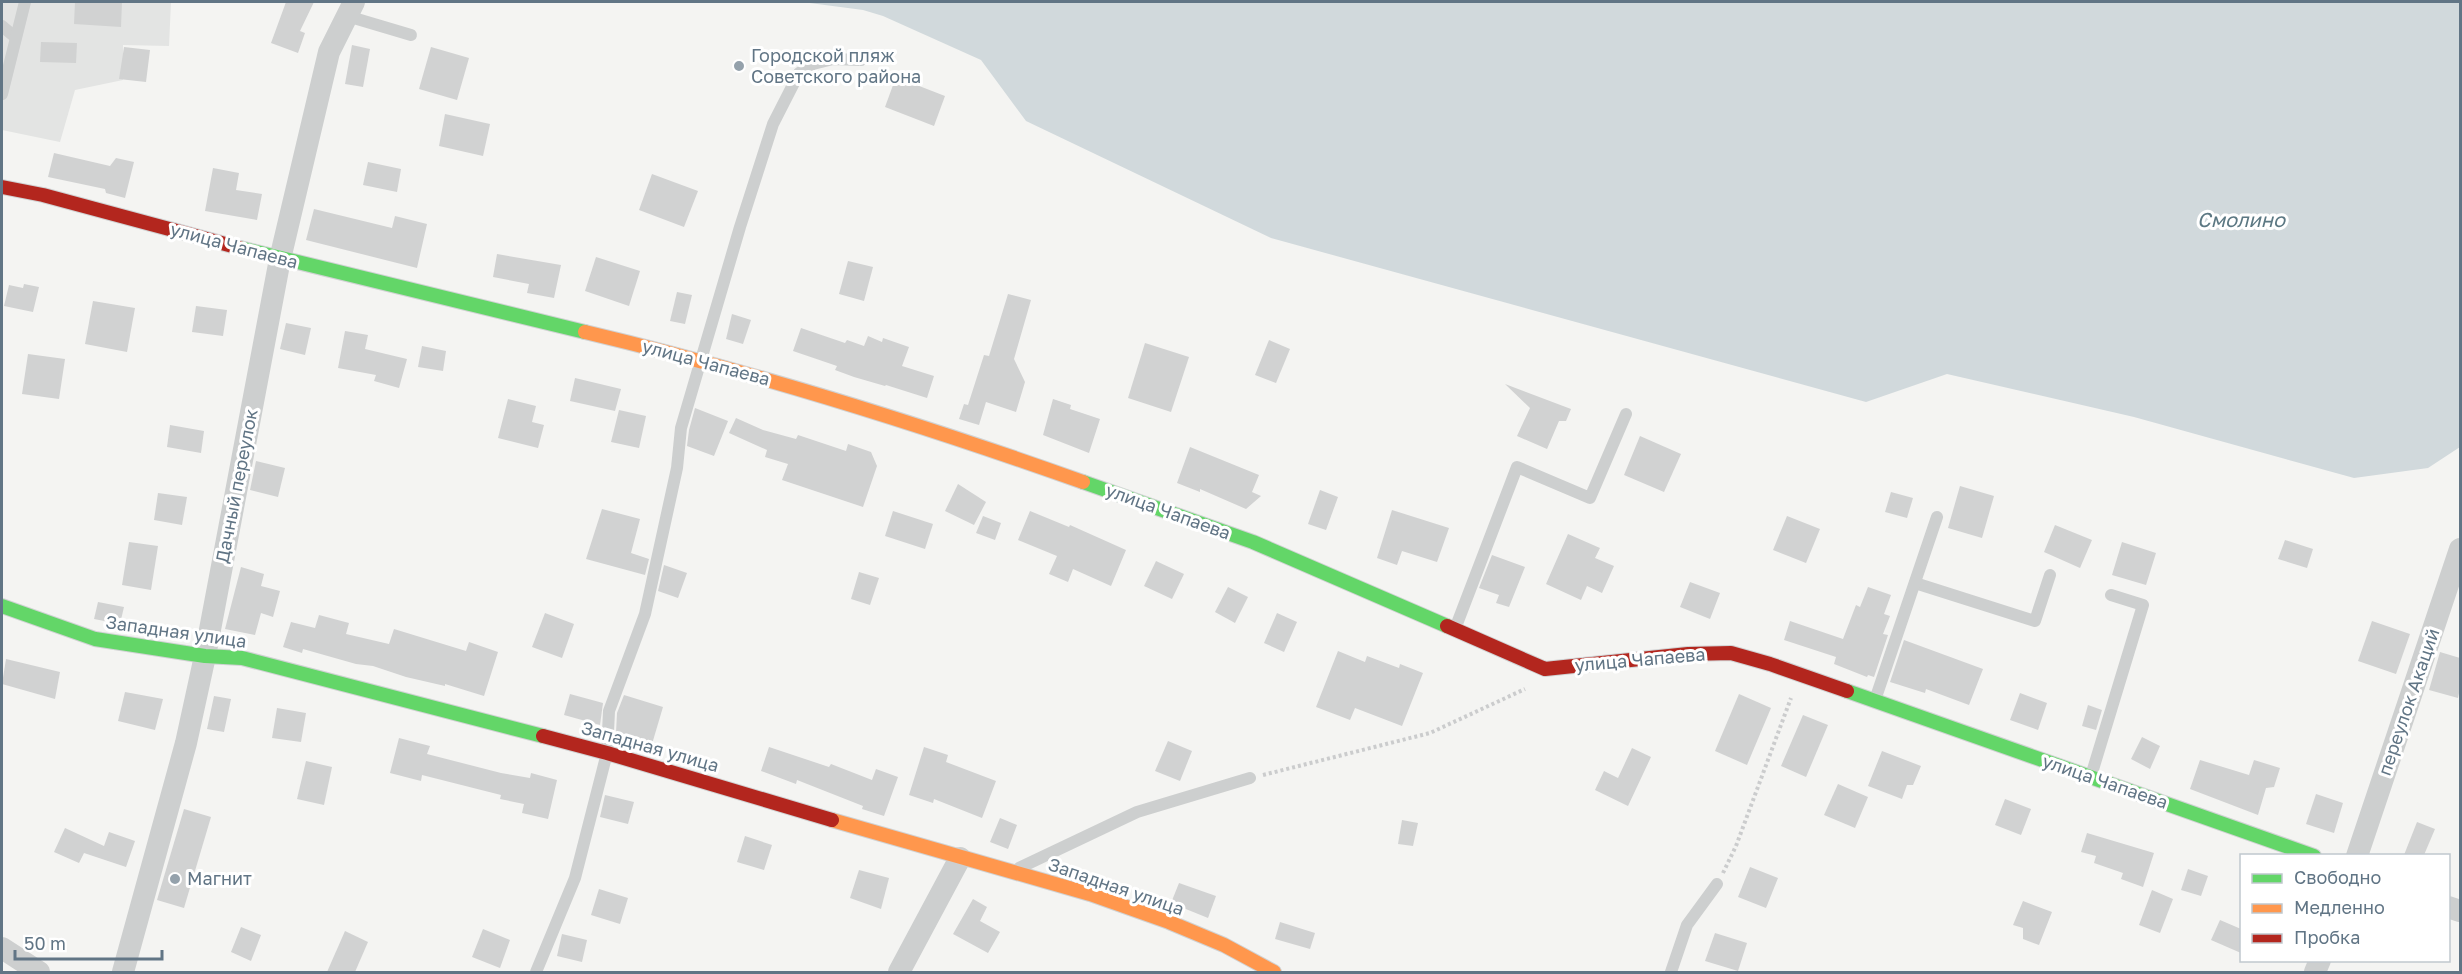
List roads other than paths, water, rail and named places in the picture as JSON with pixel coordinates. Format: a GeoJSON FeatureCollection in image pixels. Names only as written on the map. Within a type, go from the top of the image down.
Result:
{"type":"FeatureCollection","features":[{"type":"Feature","properties":{"kind":"street","name":"Дачный переулок"},"geometry":{"type":"LineString","coordinates":[[124,972],[186,743],[205,656],[280,259],[329,52],[350,9]]}},
{"type":"Feature","properties":{"kind":"street","name":"улица Чапаева"},"geometry":{"type":"LineString","coordinates":[[2,187],[43,195],[280,259],[702,360],[987,447],[1253,542],[1545,669],[1688,654],[1731,653],[1800,674],[2311,854]]}},
{"type":"Feature","properties":{"kind":"street","name":"переулок Акаций"},"geometry":{"type":"LineString","coordinates":[[2357,854],[2460,549]]}},
{"type":"Feature","properties":{"kind":"street","name":"Западная улица"},"geometry":{"type":"LineString","coordinates":[[2,606],[95,639],[205,656],[242,658],[607,753],[960,858],[1090,894],[1169,922],[1224,945],[1274,972]]}},
{"type":"Feature","properties":{"kind":"street"},"geometry":{"type":"LineString","coordinates":[[898,972],[960,858]]}},
{"type":"Feature","properties":{"kind":"street"},"geometry":{"type":"LineString","coordinates":[[2,948],[38,972]]}},
{"type":"Feature","properties":{"kind":"lane"},"geometry":{"type":"LineString","coordinates":[[2,94],[25,2]]}},
{"type":"Feature","properties":{"kind":"lane"},"geometry":{"type":"LineString","coordinates":[[350,9],[411,35]]}},
{"type":"Feature","properties":{"kind":"lane"},"geometry":{"type":"LineString","coordinates":[[2,26],[15,37]]}},
{"type":"Feature","properties":{"kind":"lane"},"geometry":{"type":"LineString","coordinates":[[536,972],[576,878],[607,753],[609,711],[645,614],[677,468],[681,428],[773,124],[799,74],[813,64],[832,59],[861,60]]}},
{"type":"Feature","properties":{"kind":"lane"},"geometry":{"type":"LineString","coordinates":[[1454,630],[1517,467],[1590,498],[1626,414]]}},
{"type":"Feature","properties":{"kind":"lane"},"geometry":{"type":"LineString","coordinates":[[1874,701],[1937,517]]}},
{"type":"Feature","properties":{"kind":"lane"},"geometry":{"type":"LineString","coordinates":[[1915,583],[2035,621],[2050,575]]}},
{"type":"Feature","properties":{"kind":"lane"},"geometry":{"type":"LineString","coordinates":[[2091,777],[2143,605],[2111,595]]}},
{"type":"Feature","properties":{"kind":"lane"},"geometry":{"type":"LineString","coordinates":[[1011,872],[1137,812],[1250,778]]}},
{"type":"Feature","properties":{"kind":"lane"},"geometry":{"type":"LineString","coordinates":[[1671,972],[1687,925],[1717,884]]}},
{"type":"Feature","properties":{"kind":"water","name":"Смолино"},"geometry":{"type":"Polygon","coordinates":[[[802,2],[2460,2],[2460,447],[2428,468],[2354,478],[2134,417],[1947,374],[1866,402],[1271,238],[1026,121],[981,60],[883,16],[863,10],[802,2]]]}},
{"type":"Feature","properties":{"kind":"place","name":"Городской пляж Советского района"},"geometry":{"type":"Point","coordinates":[739,66]}},
{"type":"Feature","properties":{"kind":"place","name":"Магнит"},"geometry":{"type":"Point","coordinates":[175,879]}}]}
